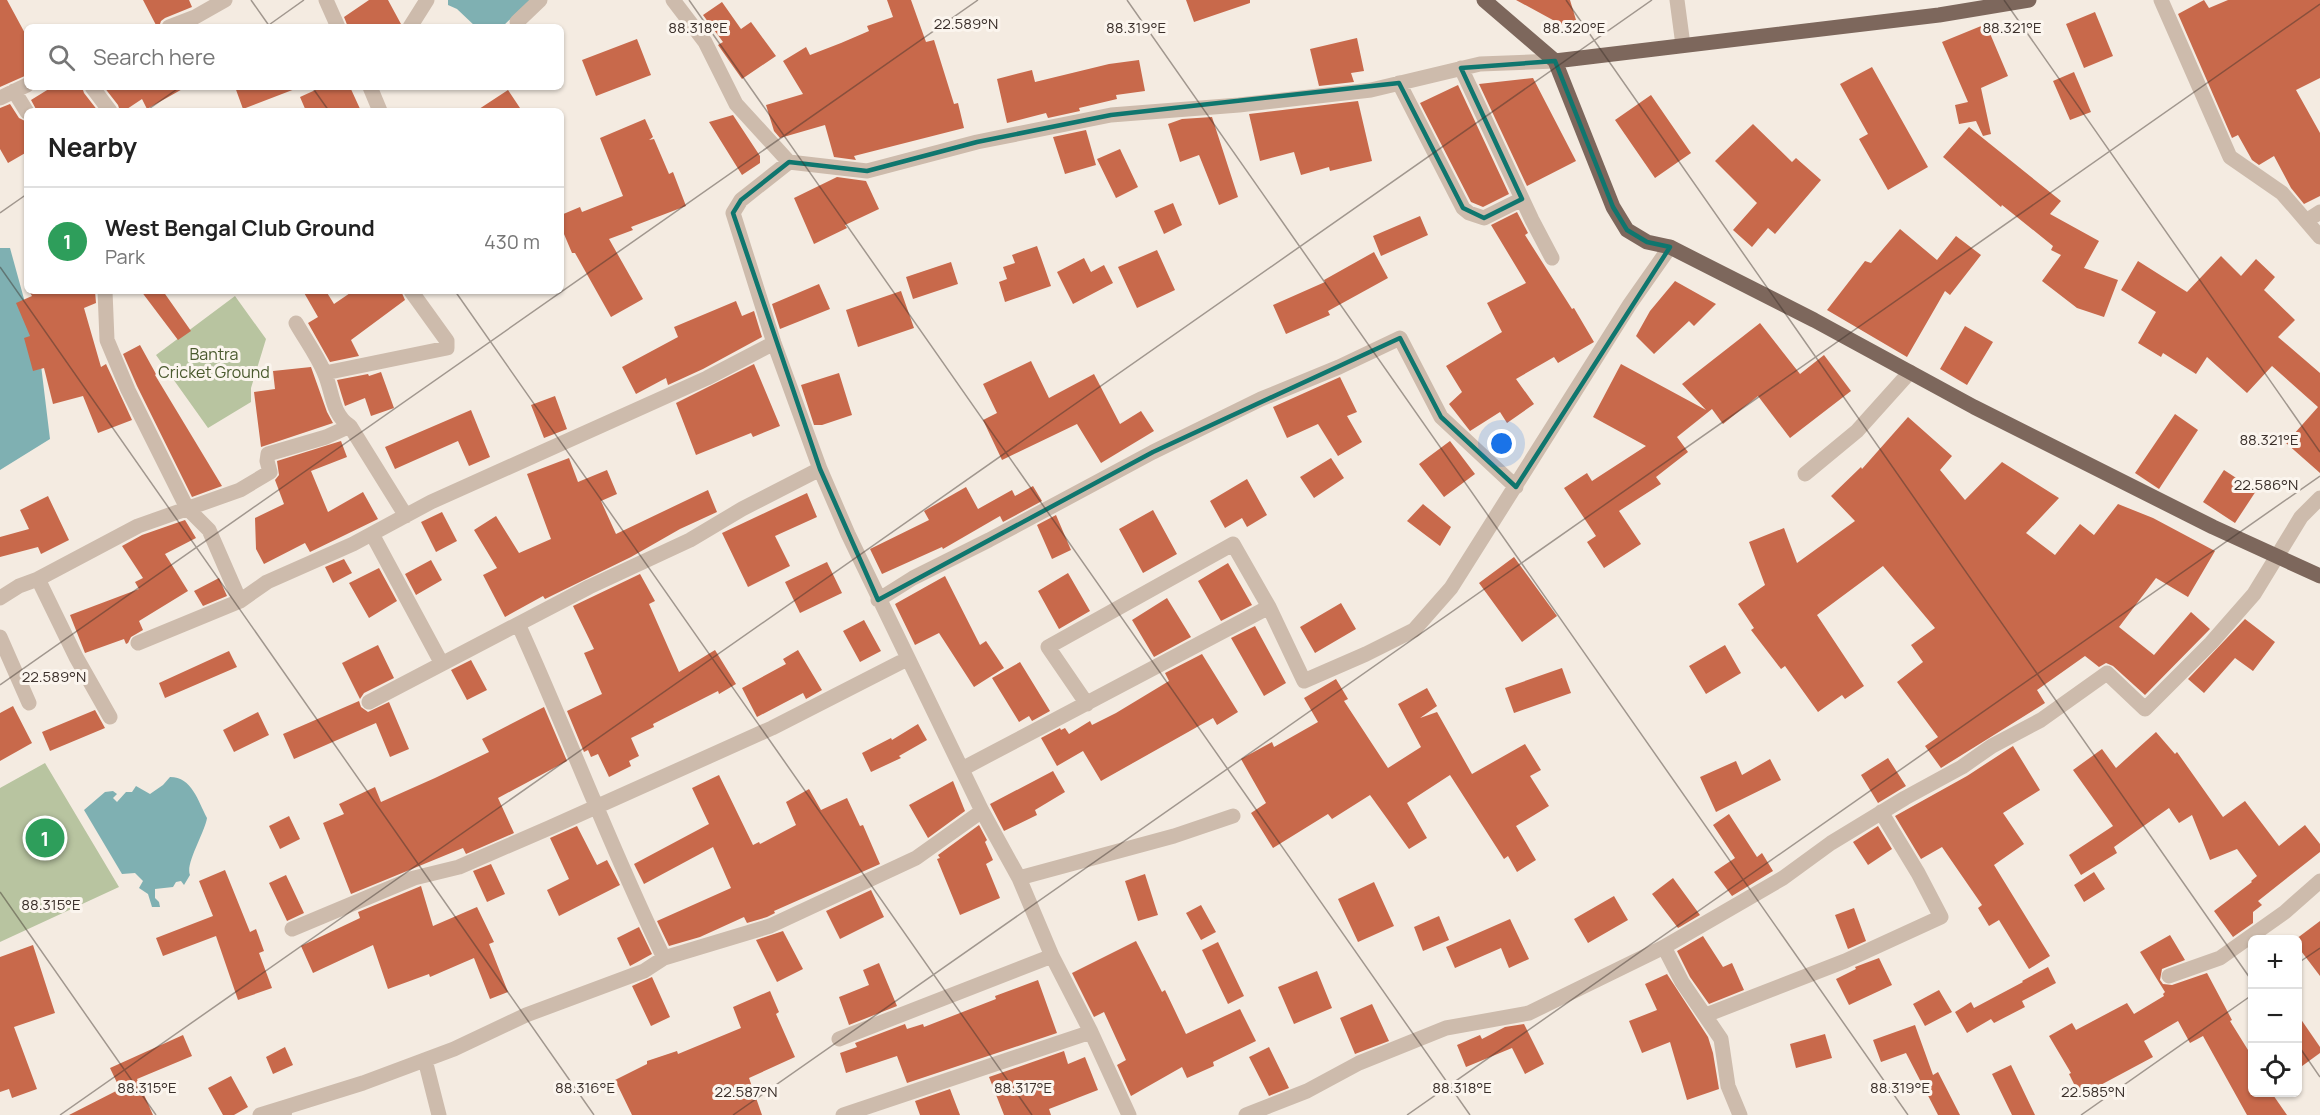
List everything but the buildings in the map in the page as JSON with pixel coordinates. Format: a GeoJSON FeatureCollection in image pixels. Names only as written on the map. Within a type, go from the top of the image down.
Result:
{"type":"FeatureCollection","features":[{"type":"Feature","properties":{"kind":"main road"},"geometry":{"type":"LineString","coordinates":[[1484,0],[1555,61],[1613,207],[1626,230],[1647,242],[1670,247],[1814,320],[1974,407],[2213,527],[2320,576]]}},
{"type":"Feature","properties":{"kind":"main road"},"geometry":{"type":"LineString","coordinates":[[1555,61],[1940,15],[2029,0]]}},
{"type":"Feature","properties":{"kind":"street"},"geometry":{"type":"LineString","coordinates":[[177,24],[195,17],[225,0]]}},
{"type":"Feature","properties":{"kind":"street"},"geometry":{"type":"LineString","coordinates":[[326,0],[337,24]]}},
{"type":"Feature","properties":{"kind":"street"},"geometry":{"type":"LineString","coordinates":[[412,24],[427,0]]}},
{"type":"Feature","properties":{"kind":"street"},"geometry":{"type":"LineString","coordinates":[[518,22],[540,0]]}},
{"type":"Feature","properties":{"kind":"street"},"geometry":{"type":"LineString","coordinates":[[673,0],[705,42],[736,104],[789,162],[867,171],[977,142],[1111,115],[1371,90],[1479,64],[1555,61]]}},
{"type":"Feature","properties":{"kind":"street"},"geometry":{"type":"LineString","coordinates":[[1677,0],[1683,45]]}},
{"type":"Feature","properties":{"kind":"street"},"geometry":{"type":"LineString","coordinates":[[2161,0],[2230,157],[2282,194],[2320,237]]}},
{"type":"Feature","properties":{"kind":"street"},"geometry":{"type":"LineString","coordinates":[[1461,68],[1552,258]]}},
{"type":"Feature","properties":{"kind":"street"},"geometry":{"type":"LineString","coordinates":[[1399,83],[1463,208],[1469,213],[1484,218],[1522,199]]}},
{"type":"Feature","properties":{"kind":"street"},"geometry":{"type":"LineString","coordinates":[[94,90],[108,108]]}},
{"type":"Feature","properties":{"kind":"street"},"geometry":{"type":"LineString","coordinates":[[372,90],[380,108]]}},
{"type":"Feature","properties":{"kind":"street"},"geometry":{"type":"LineString","coordinates":[[14,91],[25,108]]}},
{"type":"Feature","properties":{"kind":"street"},"geometry":{"type":"LineString","coordinates":[[789,162],[741,200],[733,213],[774,343],[820,469],[878,600],[982,811],[1019,878],[1052,956],[1091,1032],[1129,1115]]}},
{"type":"Feature","properties":{"kind":"street"},"geometry":{"type":"LineString","coordinates":[[2306,221],[2320,212]]}},
{"type":"Feature","properties":{"kind":"street"},"geometry":{"type":"LineString","coordinates":[[1087,704],[1048,647],[1233,544],[1269,608],[1304,681],[1414,630],[1451,588],[1630,304],[1670,247]]}},
{"type":"Feature","properties":{"kind":"street"},"geometry":{"type":"LineString","coordinates":[[105,294],[106,340],[128,390],[188,507],[209,530],[240,601]]}},
{"type":"Feature","properties":{"kind":"street"},"geometry":{"type":"LineString","coordinates":[[325,374],[447,348],[447,341],[413,294]]}},
{"type":"Feature","properties":{"kind":"street"},"geometry":{"type":"LineString","coordinates":[[296,323],[325,374],[330,398],[343,422],[350,426],[405,516]]}},
{"type":"Feature","properties":{"kind":"street"},"geometry":{"type":"LineString","coordinates":[[878,600],[913,578],[1154,452],[1262,399],[1401,338],[1441,417],[1516,487]]}},
{"type":"Feature","properties":{"kind":"street"},"geometry":{"type":"LineString","coordinates":[[138,643],[240,601],[267,582],[372,534],[431,502],[707,378],[774,343]]}},
{"type":"Feature","properties":{"kind":"street"},"geometry":{"type":"LineString","coordinates":[[1804,474],[1857,431],[1910,372]]}},
{"type":"Feature","properties":{"kind":"street"},"geometry":{"type":"LineString","coordinates":[[0,598],[19,586],[38,579],[138,526],[240,490],[270,472],[267,461],[268,453],[326,437],[350,426]]}},
{"type":"Feature","properties":{"kind":"street"},"geometry":{"type":"LineString","coordinates":[[369,702],[519,626],[589,587],[690,540],[742,509],[820,469]]}},
{"type":"Feature","properties":{"kind":"street"},"geometry":{"type":"LineString","coordinates":[[1246,1115],[1307,1091],[1359,1063],[1446,1028],[1529,1013],[1664,947],[1783,878],[1831,843],[1881,812],[1962,767],[1992,746],[2041,720],[2108,673],[2145,709],[2211,643],[2254,594],[2301,516],[2320,498]]}},
{"type":"Feature","properties":{"kind":"street"},"geometry":{"type":"LineString","coordinates":[[372,534],[442,664]]}},
{"type":"Feature","properties":{"kind":"street"},"geometry":{"type":"LineString","coordinates":[[38,579],[76,657],[110,717]]}},
{"type":"Feature","properties":{"kind":"street"},"geometry":{"type":"LineString","coordinates":[[962,769],[1269,608]]}},
{"type":"Feature","properties":{"kind":"street"},"geometry":{"type":"LineString","coordinates":[[519,626],[635,897],[664,958]]}},
{"type":"Feature","properties":{"kind":"street"},"geometry":{"type":"LineString","coordinates":[[0,637],[29,703]]}},
{"type":"Feature","properties":{"kind":"street"},"geometry":{"type":"LineString","coordinates":[[292,929],[414,878],[459,867],[772,728],[907,659]]}},
{"type":"Feature","properties":{"kind":"street"},"geometry":{"type":"LineString","coordinates":[[260,1115],[285,1111],[454,1049],[526,1015],[644,971],[664,958],[770,927],[916,858],[982,811]]}},
{"type":"Feature","properties":{"kind":"street"},"geometry":{"type":"LineString","coordinates":[[1706,1015],[1845,961],[1941,917],[1918,873],[1881,812]]}},
{"type":"Feature","properties":{"kind":"street"},"geometry":{"type":"LineString","coordinates":[[1019,878],[1174,836],[1233,816]]}},
{"type":"Feature","properties":{"kind":"street"},"geometry":{"type":"LineString","coordinates":[[2169,976],[2220,958],[2285,912],[2320,881]]}},
{"type":"Feature","properties":{"kind":"street"},"geometry":{"type":"LineString","coordinates":[[1664,947],[1682,982],[1721,1039],[1728,1086],[1740,1115]]}},
{"type":"Feature","properties":{"kind":"street"},"geometry":{"type":"LineString","coordinates":[[839,1039],[1052,956]]}},
{"type":"Feature","properties":{"kind":"street"},"geometry":{"type":"LineString","coordinates":[[843,1115],[1091,1032]]}},
{"type":"Feature","properties":{"kind":"street"},"geometry":{"type":"LineString","coordinates":[[425,1060],[439,1115]]}},
{"type":"Feature","properties":{"kind":"highlighted area"},"geometry":{"type":"Polygon","coordinates":[[[1555,61],[1613,207],[1627,230],[1647,242],[1670,247],[1516,487],[1441,417],[1400,338],[1153,452],[878,600],[820,469],[733,213],[741,200],[789,162],[867,171],[977,142],[1111,115],[1399,83],[1463,208],[1484,218],[1522,199],[1461,68],[1555,61]]]}},
{"type":"Feature","properties":{"kind":"green space","name":"Bantra Cricket Ground"},"geometry":{"type":"Polygon","coordinates":[[[235,296],[266,339],[251,388],[251,402],[208,428],[156,355],[235,296]]]}},
{"type":"Feature","properties":{"kind":"green space"},"geometry":{"type":"Polygon","coordinates":[[[45,763],[119,887],[0,942],[0,788],[45,763]]]}},
{"type":"Feature","properties":{"kind":"water"},"geometry":{"type":"Polygon","coordinates":[[[448,0],[530,0],[505,24],[473,24],[457,9],[448,5],[448,0]]]}},
{"type":"Feature","properties":{"kind":"water"},"geometry":{"type":"Polygon","coordinates":[[[0,248],[10,248],[40,357],[50,439],[0,470],[0,248]]]}},
{"type":"Feature","properties":{"kind":"water"},"geometry":{"type":"Polygon","coordinates":[[[170,777],[178,778],[189,785],[207,818],[190,863],[190,875],[184,885],[181,881],[176,882],[173,887],[155,889],[155,898],[160,907],[152,907],[148,894],[139,888],[143,881],[135,873],[122,874],[84,810],[105,792],[113,791],[117,794],[113,798],[117,802],[126,792],[132,792],[136,786],[150,794],[170,777]]]}},
{"type":"Feature","properties":{"kind":"place","name":"West Bengal Club Ground"},"geometry":{"type":"Point","coordinates":[45,838]}}]}
